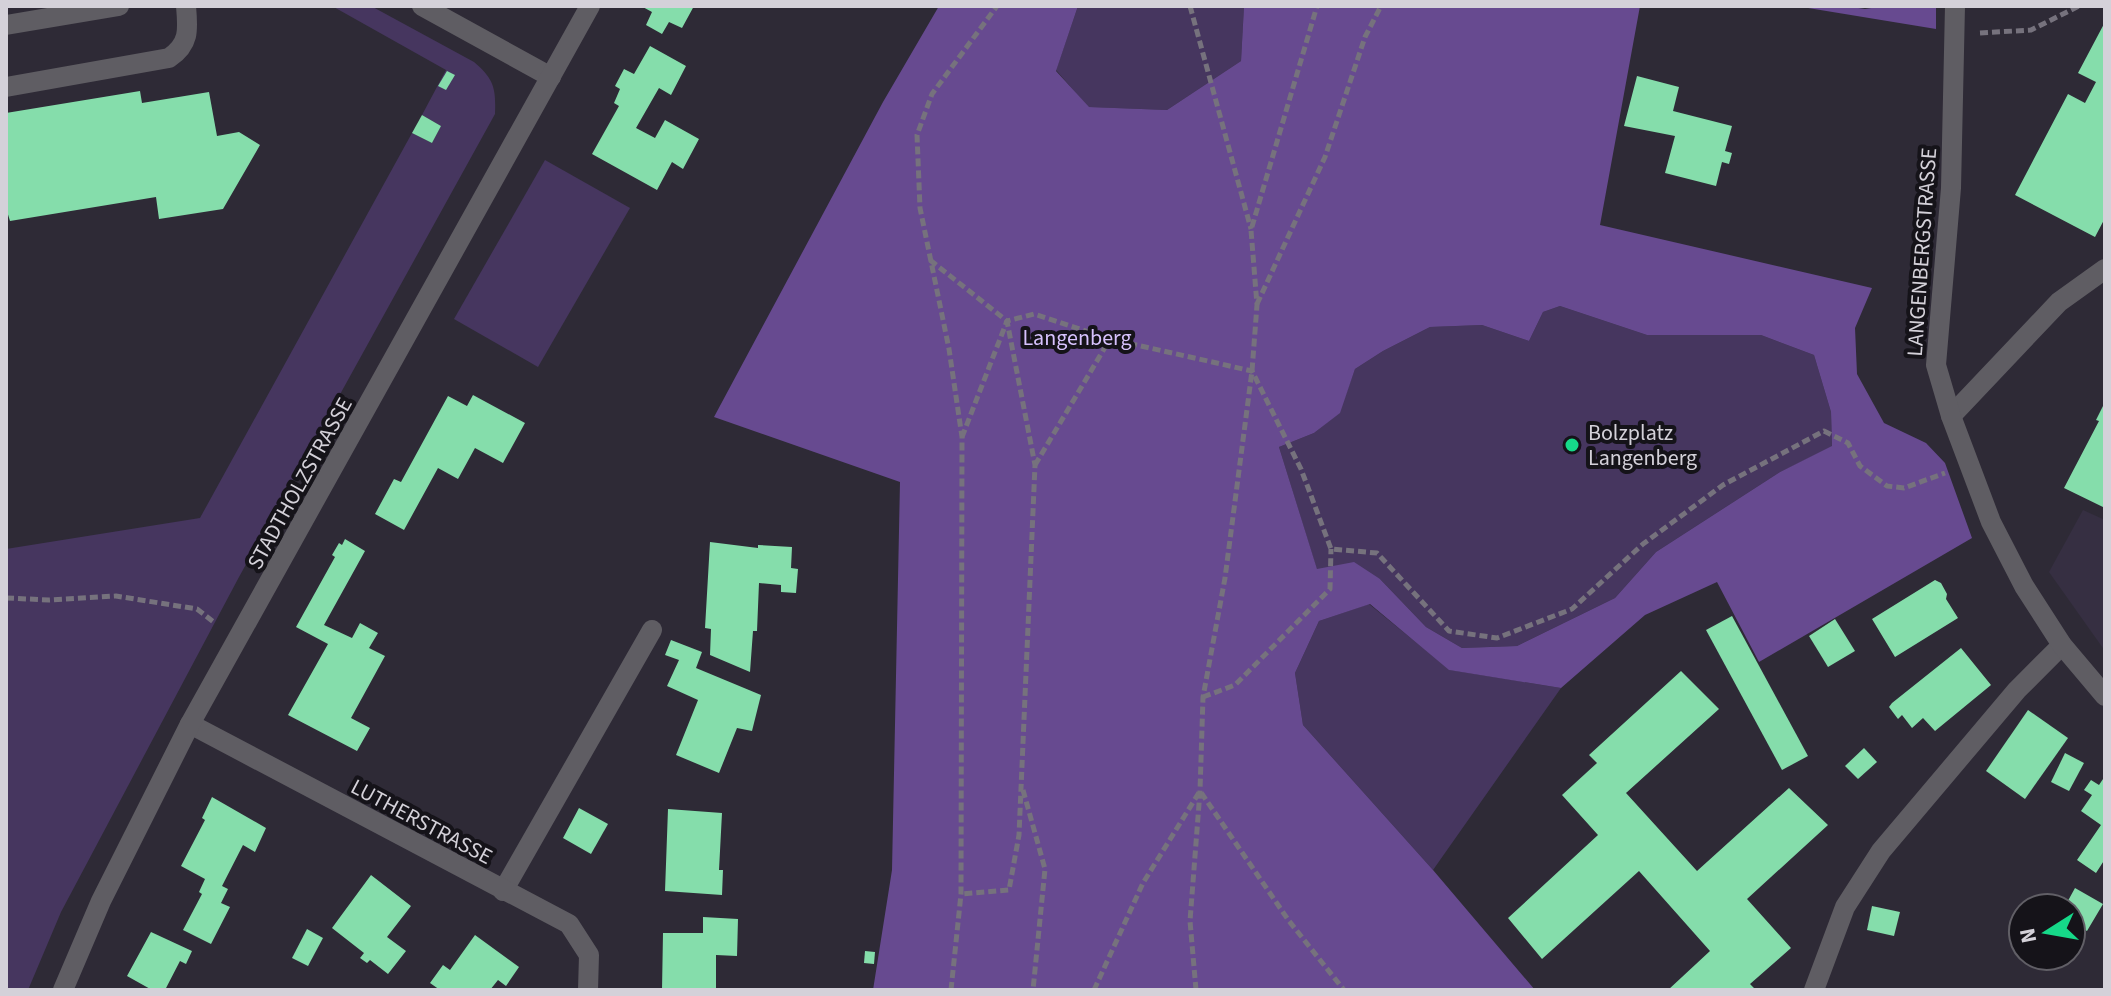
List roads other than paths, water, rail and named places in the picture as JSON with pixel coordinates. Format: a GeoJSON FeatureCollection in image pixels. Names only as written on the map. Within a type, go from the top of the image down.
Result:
{"type":"FeatureCollection","features":[{"type":"Feature","properties":{"kind":"street"},"geometry":{"type":"LineString","coordinates":[[6,25],[119,6]]}},
{"type":"Feature","properties":{"kind":"street"},"geometry":{"type":"LineString","coordinates":[[6,87],[169,58],[182,50],[186,38],[186,6]]}},
{"type":"Feature","properties":{"kind":"street"},"geometry":{"type":"LineString","coordinates":[[422,6],[551,77]]}},
{"type":"Feature","properties":{"kind":"street","name":"STADTHOLZSTRASSE"},"geometry":{"type":"LineString","coordinates":[[63,990],[101,901],[190,724],[590,6]]}},
{"type":"Feature","properties":{"kind":"street","name":"LANGENBERGSTRASSE"},"geometry":{"type":"LineString","coordinates":[[1955,6],[1951,188],[1936,365],[1951,416],[1991,522],[2024,586],[2062,645],[2105,696]]}},
{"type":"Feature","properties":{"kind":"street"},"geometry":{"type":"LineString","coordinates":[[1951,416],[2059,302],[2105,269]]}},
{"type":"Feature","properties":{"kind":"street"},"geometry":{"type":"LineString","coordinates":[[503,891],[652,630]]}},
{"type":"Feature","properties":{"kind":"street"},"geometry":{"type":"LineString","coordinates":[[1814,990],[1845,907],[1881,851],[2017,690],[2062,645]]}},
{"type":"Feature","properties":{"kind":"street","name":"LUTHERSTRASSE"},"geometry":{"type":"LineString","coordinates":[[190,724],[569,924],[589,955],[588,990]]}},
{"type":"Feature","properties":{"kind":"place","name":"Bolzplatz Langenberg"},"geometry":{"type":"Point","coordinates":[1572,445]}},
{"type":"Feature","properties":{"kind":"park label","name":"Langenberg"},"geometry":{"type":"Point","coordinates":[1077,337]}}]}
